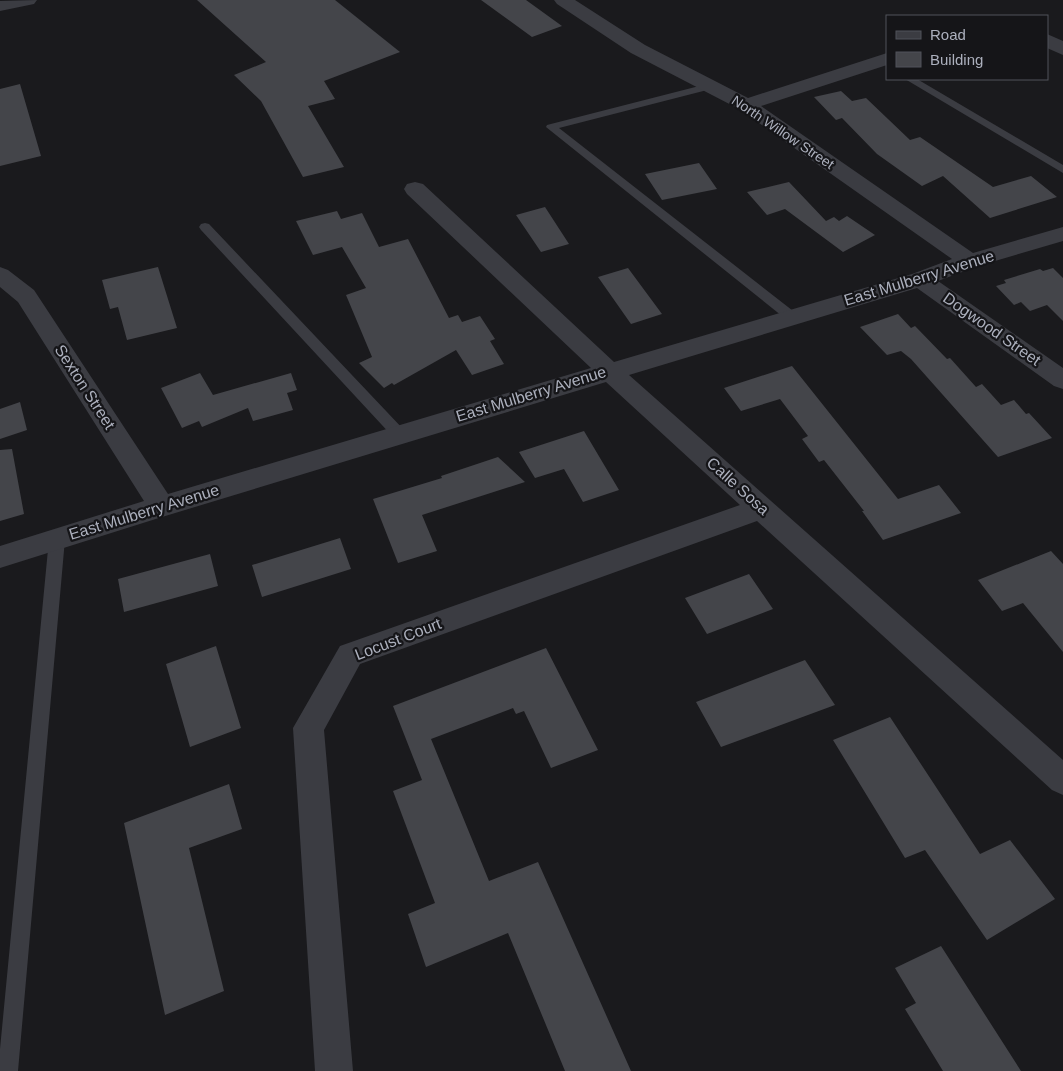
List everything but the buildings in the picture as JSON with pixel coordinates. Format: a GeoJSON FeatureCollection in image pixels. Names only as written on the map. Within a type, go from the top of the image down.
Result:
{"type":"FeatureCollection","features":[{"type":"Feature","properties":{"kind":"street"},"geometry":{"type":"LineString","coordinates":[[0,6],[28,0]]}},
{"type":"Feature","properties":{"kind":"street","name":"North Willow Street"},"geometry":{"type":"LineString","coordinates":[[563,0],[638,49],[746,105],[970,261]]}},
{"type":"Feature","properties":{"kind":"street"},"geometry":{"type":"LineString","coordinates":[[1048,41],[1063,49]]}},
{"type":"Feature","properties":{"kind":"street"},"geometry":{"type":"LineString","coordinates":[[746,105],[885,62]]}},
{"type":"Feature","properties":{"kind":"street","name":"Calle Sosa"},"geometry":{"type":"LineString","coordinates":[[415,189],[609,371],[1063,780]]}},
{"type":"Feature","properties":{"kind":"street","name":"East Mulberry Avenue"},"geometry":{"type":"LineString","coordinates":[[0,557],[162,506],[920,279],[970,261],[1063,234]]}},
{"type":"Feature","properties":{"kind":"street","name":"Sexton Street"},"geometry":{"type":"LineString","coordinates":[[0,275],[26,296],[162,506]]}},
{"type":"Feature","properties":{"kind":"street","name":"Dogwood Street"},"geometry":{"type":"LineString","coordinates":[[920,279],[1063,380]]}},
{"type":"Feature","properties":{"kind":"street","name":"Locust Court"},"geometry":{"type":"LineString","coordinates":[[334,1071],[308,728],[350,655],[763,508]]}},
{"type":"Feature","properties":{"kind":"lane"},"geometry":{"type":"LineString","coordinates":[[912,80],[1063,170]]}},
{"type":"Feature","properties":{"kind":"lane"},"geometry":{"type":"LineString","coordinates":[[711,86],[551,126],[792,317]]}},
{"type":"Feature","properties":{"kind":"lane"},"geometry":{"type":"LineString","coordinates":[[206,227],[399,434]]}},
{"type":"Feature","properties":{"kind":"lane"},"geometry":{"type":"LineString","coordinates":[[8,1071],[57,539]]}}]}
